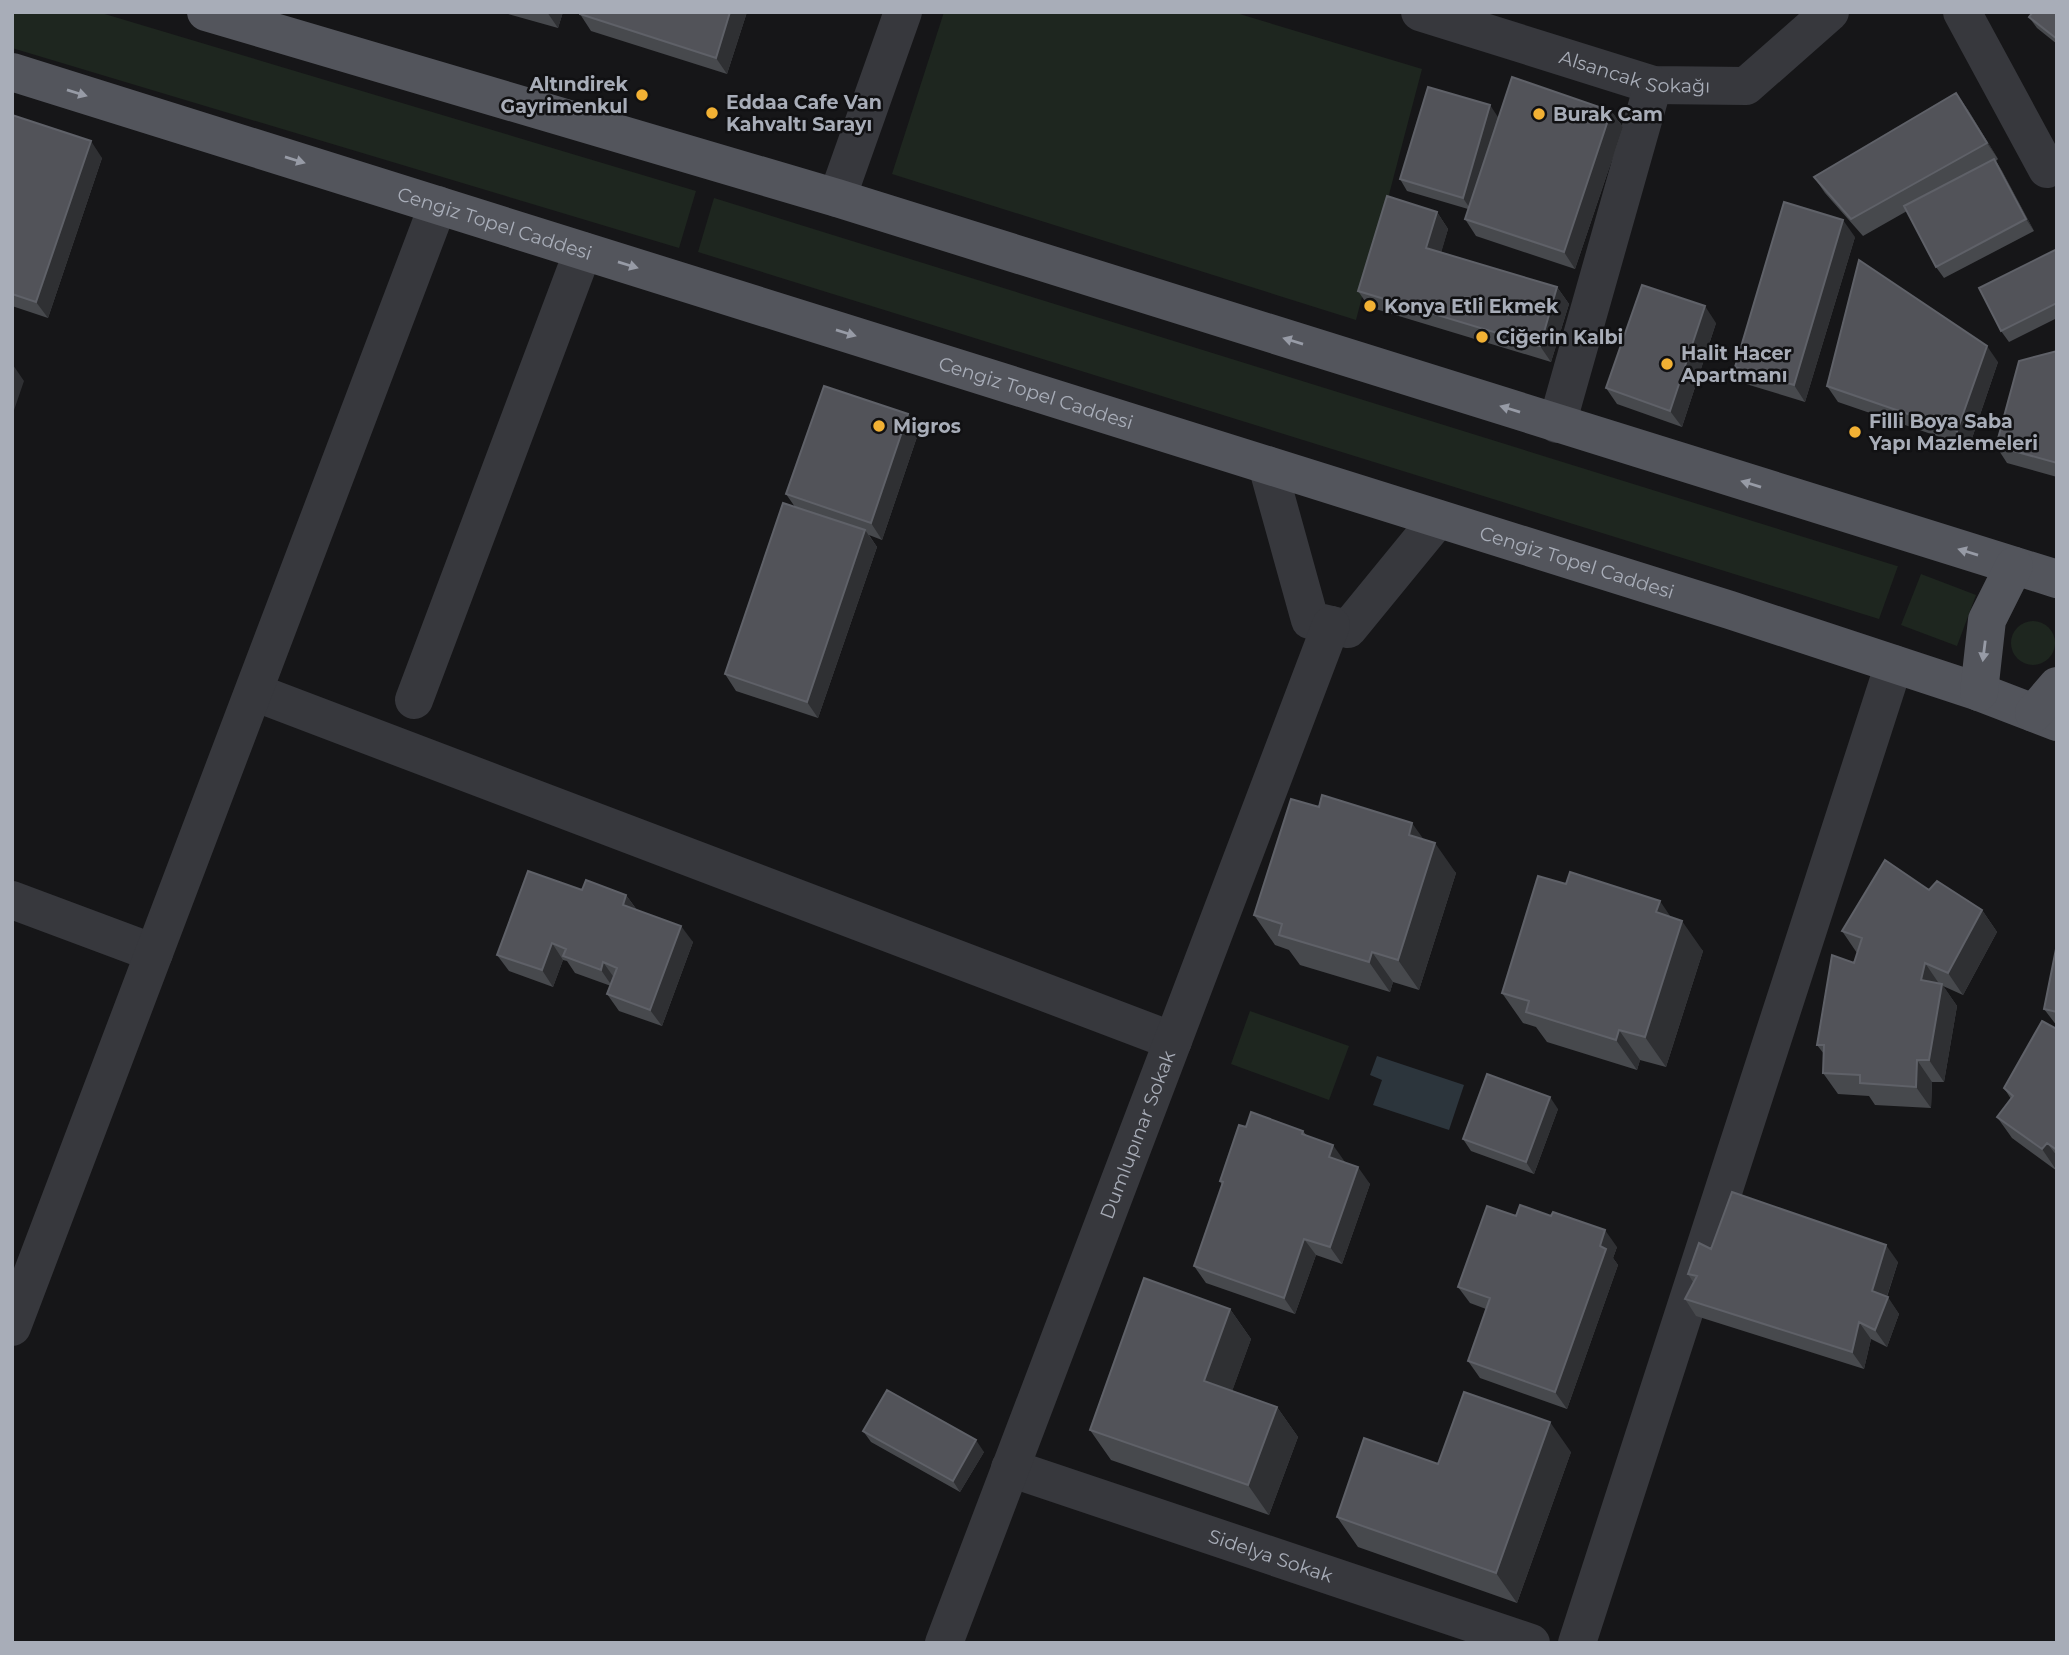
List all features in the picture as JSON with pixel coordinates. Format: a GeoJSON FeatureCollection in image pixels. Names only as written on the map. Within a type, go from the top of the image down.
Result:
{"type":"FeatureCollection","features":[{"type":"Feature","properties":{"kind":"main road"},"geometry":{"type":"LineString","coordinates":[[206,12],[837,198],[2057,579]]}},
{"type":"Feature","properties":{"kind":"main road","name":"Cengiz Topel Caddesi"},"geometry":{"type":"LineString","coordinates":[[12,72],[1267,465],[1979,692],[2049,707]]}},
{"type":"Feature","properties":{"kind":"main road"},"geometry":{"type":"LineString","coordinates":[[1979,692],[1987,620],[2014,566]]}},
{"type":"Feature","properties":{"kind":"street"},"geometry":{"type":"LineString","coordinates":[[837,198],[903,12]]}},
{"type":"Feature","properties":{"kind":"street","name":"Alsancak Sokağı"},"geometry":{"type":"LineString","coordinates":[[1420,12],[1654,85],[1746,86],[1830,12]]}},
{"type":"Feature","properties":{"kind":"street"},"geometry":{"type":"LineString","coordinates":[[1962,12],[2053,170]]}},
{"type":"Feature","properties":{"kind":"street"},"geometry":{"type":"LineString","coordinates":[[1557,424],[1654,85]]}},
{"type":"Feature","properties":{"kind":"street"},"geometry":{"type":"LineString","coordinates":[[12,1327],[438,205]]}},
{"type":"Feature","properties":{"kind":"street"},"geometry":{"type":"LineString","coordinates":[[414,699],[583,251]]}},
{"type":"Feature","properties":{"kind":"street"},"geometry":{"type":"LineString","coordinates":[[1267,465],[1310,620],[1348,629],[1438,519]]}},
{"type":"Feature","properties":{"kind":"street","name":"Dumlupınar Sokak"},"geometry":{"type":"LineString","coordinates":[[944,1643],[1331,625]]}},
{"type":"Feature","properties":{"kind":"street"},"geometry":{"type":"LineString","coordinates":[[1577,1643],[1894,664]]}},
{"type":"Feature","properties":{"kind":"street"},"geometry":{"type":"LineString","coordinates":[[254,692],[1173,1041]]}},
{"type":"Feature","properties":{"kind":"street"},"geometry":{"type":"LineString","coordinates":[[12,900],[154,953]]}},
{"type":"Feature","properties":{"kind":"street","name":"Sidelya Sokak"},"geometry":{"type":"LineString","coordinates":[[1010,1468],[1531,1643]]}},
{"type":"Feature","properties":{"kind":"shaded area"},"geometry":{"type":"Polygon","coordinates":[[[12,12],[98,12],[696,191],[679,248],[12,48],[12,12]]]}},
{"type":"Feature","properties":{"kind":"shaded area"},"geometry":{"type":"Polygon","coordinates":[[[944,12],[1233,12],[1422,69],[1356,320],[892,174],[944,12]]]}},
{"type":"Feature","properties":{"kind":"shaded area"},"geometry":{"type":"Polygon","coordinates":[[[714,198],[1898,566],[1879,619],[698,252],[714,198]]]}},
{"type":"Feature","properties":{"kind":"shaded area"},"geometry":{"type":"Polygon","coordinates":[[[1921,574],[1976,595],[1957,646],[1901,625],[1921,574]]]}},
{"type":"Feature","properties":{"kind":"shaded area"},"geometry":{"type":"Polygon","coordinates":[[[2033,621],[2049,627],[2055,643],[2049,659],[2033,665],[2017,659],[2011,643],[2017,627],[2033,621]]]}},
{"type":"Feature","properties":{"kind":"shaded area"},"geometry":{"type":"Polygon","coordinates":[[[1250,1011],[1349,1046],[1329,1100],[1231,1064],[1250,1011]]]}},
{"type":"Feature","properties":{"kind":"shaded area"},"geometry":{"type":"Polygon","coordinates":[[[1377,1056],[1464,1085],[1449,1130],[1373,1105],[1382,1080],[1370,1075],[1377,1056]]]}},
{"type":"Feature","properties":{"kind":"building"},"geometry":{"type":"Polygon","coordinates":[[[580,12],[730,12],[716,58],[580,12]]]}},
{"type":"Feature","properties":{"kind":"building"},"geometry":{"type":"Polygon","coordinates":[[[2033,12],[2057,12],[2057,39],[2029,17],[2033,12]]]}},
{"type":"Feature","properties":{"kind":"building"},"geometry":{"type":"Polygon","coordinates":[[[1512,77],[1611,111],[1564,252],[1465,219],[1512,77]]]}},
{"type":"Feature","properties":{"kind":"building"},"geometry":{"type":"Polygon","coordinates":[[[1428,87],[1490,105],[1463,198],[1400,179],[1428,87]]]}},
{"type":"Feature","properties":{"kind":"building"},"geometry":{"type":"Polygon","coordinates":[[[1956,93],[1987,143],[1851,219],[1814,177],[1956,93]]]}},
{"type":"Feature","properties":{"kind":"building"},"geometry":{"type":"Polygon","coordinates":[[[12,115],[91,141],[36,302],[12,294],[12,115]]]}},
{"type":"Feature","properties":{"kind":"building"},"geometry":{"type":"Polygon","coordinates":[[[1994,159],[2026,219],[1936,267],[1904,206],[1994,159]]]}},
{"type":"Feature","properties":{"kind":"building"},"geometry":{"type":"Polygon","coordinates":[[[1387,196],[1437,212],[1426,248],[1557,287],[1540,346],[1358,291],[1387,196]]]}},
{"type":"Feature","properties":{"kind":"building"},"geometry":{"type":"Polygon","coordinates":[[[1784,202],[1843,220],[1794,385],[1735,367],[1784,202]]]}},
{"type":"Feature","properties":{"kind":"building"},"geometry":{"type":"Polygon","coordinates":[[[2057,249],[2057,303],[2001,331],[1979,288],[2057,249]]]}},
{"type":"Feature","properties":{"kind":"building"},"geometry":{"type":"Polygon","coordinates":[[[1859,260],[1987,346],[1957,431],[1827,386],[1859,260]]]}},
{"type":"Feature","properties":{"kind":"building","name":"Halit Hacer Apartmanı"},"geometry":{"type":"Polygon","coordinates":[[[1642,285],[1705,306],[1670,411],[1606,388],[1642,285]]]}},
{"type":"Feature","properties":{"kind":"building"},"geometry":{"type":"Polygon","coordinates":[[[2057,351],[2057,463],[1996,446],[2019,361],[2057,351]]]}},
{"type":"Feature","properties":{"kind":"building"},"geometry":{"type":"Polygon","coordinates":[[[824,386],[908,414],[871,523],[786,494],[824,386]]]}},
{"type":"Feature","properties":{"kind":"building"},"geometry":{"type":"Polygon","coordinates":[[[783,503],[865,530],[807,702],[725,674],[783,503]]]}},
{"type":"Feature","properties":{"kind":"building"},"geometry":{"type":"Polygon","coordinates":[[[1322,795],[1412,823],[1409,835],[1435,843],[1398,960],[1372,952],[1369,962],[1279,935],[1282,924],[1254,915],[1291,799],[1319,807],[1322,795]]]}},
{"type":"Feature","properties":{"kind":"building"},"geometry":{"type":"Polygon","coordinates":[[[1885,860],[1929,890],[1937,881],[1982,910],[1948,973],[1925,963],[1921,980],[1942,984],[1929,1060],[1917,1060],[1916,1087],[1860,1083],[1860,1075],[1823,1073],[1824,1045],[1817,1045],[1832,955],[1854,963],[1862,938],[1842,931],[1885,860]]]}},
{"type":"Feature","properties":{"kind":"building"},"geometry":{"type":"Polygon","coordinates":[[[528,871],[582,890],[586,880],[626,895],[623,905],[681,926],[650,1010],[607,994],[617,968],[603,962],[601,970],[563,956],[566,949],[552,943],[542,970],[497,955],[528,871]]]}},
{"type":"Feature","properties":{"kind":"building"},"geometry":{"type":"Polygon","coordinates":[[[1570,872],[1660,901],[1656,912],[1682,921],[1645,1037],[1619,1030],[1616,1040],[1526,1012],[1529,1001],[1502,993],[1538,876],[1566,884],[1570,872]]]}},
{"type":"Feature","properties":{"kind":"building"},"geometry":{"type":"Polygon","coordinates":[[[2057,944],[2057,1012],[2044,1009],[2057,944]]]}},
{"type":"Feature","properties":{"kind":"building"},"geometry":{"type":"Polygon","coordinates":[[[2042,1021],[2057,1029],[2057,1150],[2047,1143],[2042,1149],[1997,1117],[2013,1096],[2004,1088],[2042,1021]]]}},
{"type":"Feature","properties":{"kind":"building"},"geometry":{"type":"Polygon","coordinates":[[[1487,1074],[1550,1097],[1526,1162],[1463,1139],[1487,1074]]]}},
{"type":"Feature","properties":{"kind":"building"},"geometry":{"type":"Polygon","coordinates":[[[1251,1112],[1333,1145],[1329,1157],[1358,1167],[1330,1247],[1304,1239],[1284,1298],[1194,1266],[1239,1125],[1246,1127],[1251,1112]]]}},
{"type":"Feature","properties":{"kind":"building"},"geometry":{"type":"Polygon","coordinates":[[[1732,1192],[1886,1245],[1872,1291],[1888,1297],[1875,1330],[1859,1322],[1852,1352],[1685,1299],[1697,1276],[1688,1274],[1699,1243],[1711,1249],[1732,1192]]]}},
{"type":"Feature","properties":{"kind":"building"},"geometry":{"type":"Polygon","coordinates":[[[1520,1205],[1551,1216],[1553,1212],[1605,1230],[1600,1246],[1606,1249],[1555,1392],[1468,1361],[1490,1298],[1458,1287],[1487,1206],[1516,1216],[1520,1205]]]}},
{"type":"Feature","properties":{"kind":"building"},"geometry":{"type":"Polygon","coordinates":[[[1144,1278],[1230,1309],[1204,1381],[1277,1407],[1248,1485],[1090,1430],[1144,1278]]]}},
{"type":"Feature","properties":{"kind":"building"},"geometry":{"type":"Polygon","coordinates":[[[887,1390],[976,1440],[953,1481],[863,1431],[887,1390]]]}},
{"type":"Feature","properties":{"kind":"building"},"geometry":{"type":"Polygon","coordinates":[[[1464,1392],[1550,1422],[1496,1573],[1337,1517],[1364,1438],[1438,1464],[1464,1392]]]}},
{"type":"Feature","properties":{"kind":"place","name":"Altındirek Gayrimenkul"},"geometry":{"type":"Point","coordinates":[642,95]}},
{"type":"Feature","properties":{"kind":"place","name":"Eddaa Cafe Van Kahvaltı Sarayı"},"geometry":{"type":"Point","coordinates":[712,113]}},
{"type":"Feature","properties":{"kind":"place","name":"Burak Cam"},"geometry":{"type":"Point","coordinates":[1539,114]}},
{"type":"Feature","properties":{"kind":"place","name":"Konya Etli Ekmek"},"geometry":{"type":"Point","coordinates":[1370,306]}},
{"type":"Feature","properties":{"kind":"place","name":"Ciğerin Kalbi"},"geometry":{"type":"Point","coordinates":[1482,337]}},
{"type":"Feature","properties":{"kind":"place","name":"Halit Hacer Apartmanı"},"geometry":{"type":"Point","coordinates":[1667,364]}},
{"type":"Feature","properties":{"kind":"place","name":"Migros"},"geometry":{"type":"Point","coordinates":[879,426]}},
{"type":"Feature","properties":{"kind":"place","name":"Filli Boya Saba Yapı Mazlemeleri"},"geometry":{"type":"Point","coordinates":[1855,432]}}]}
